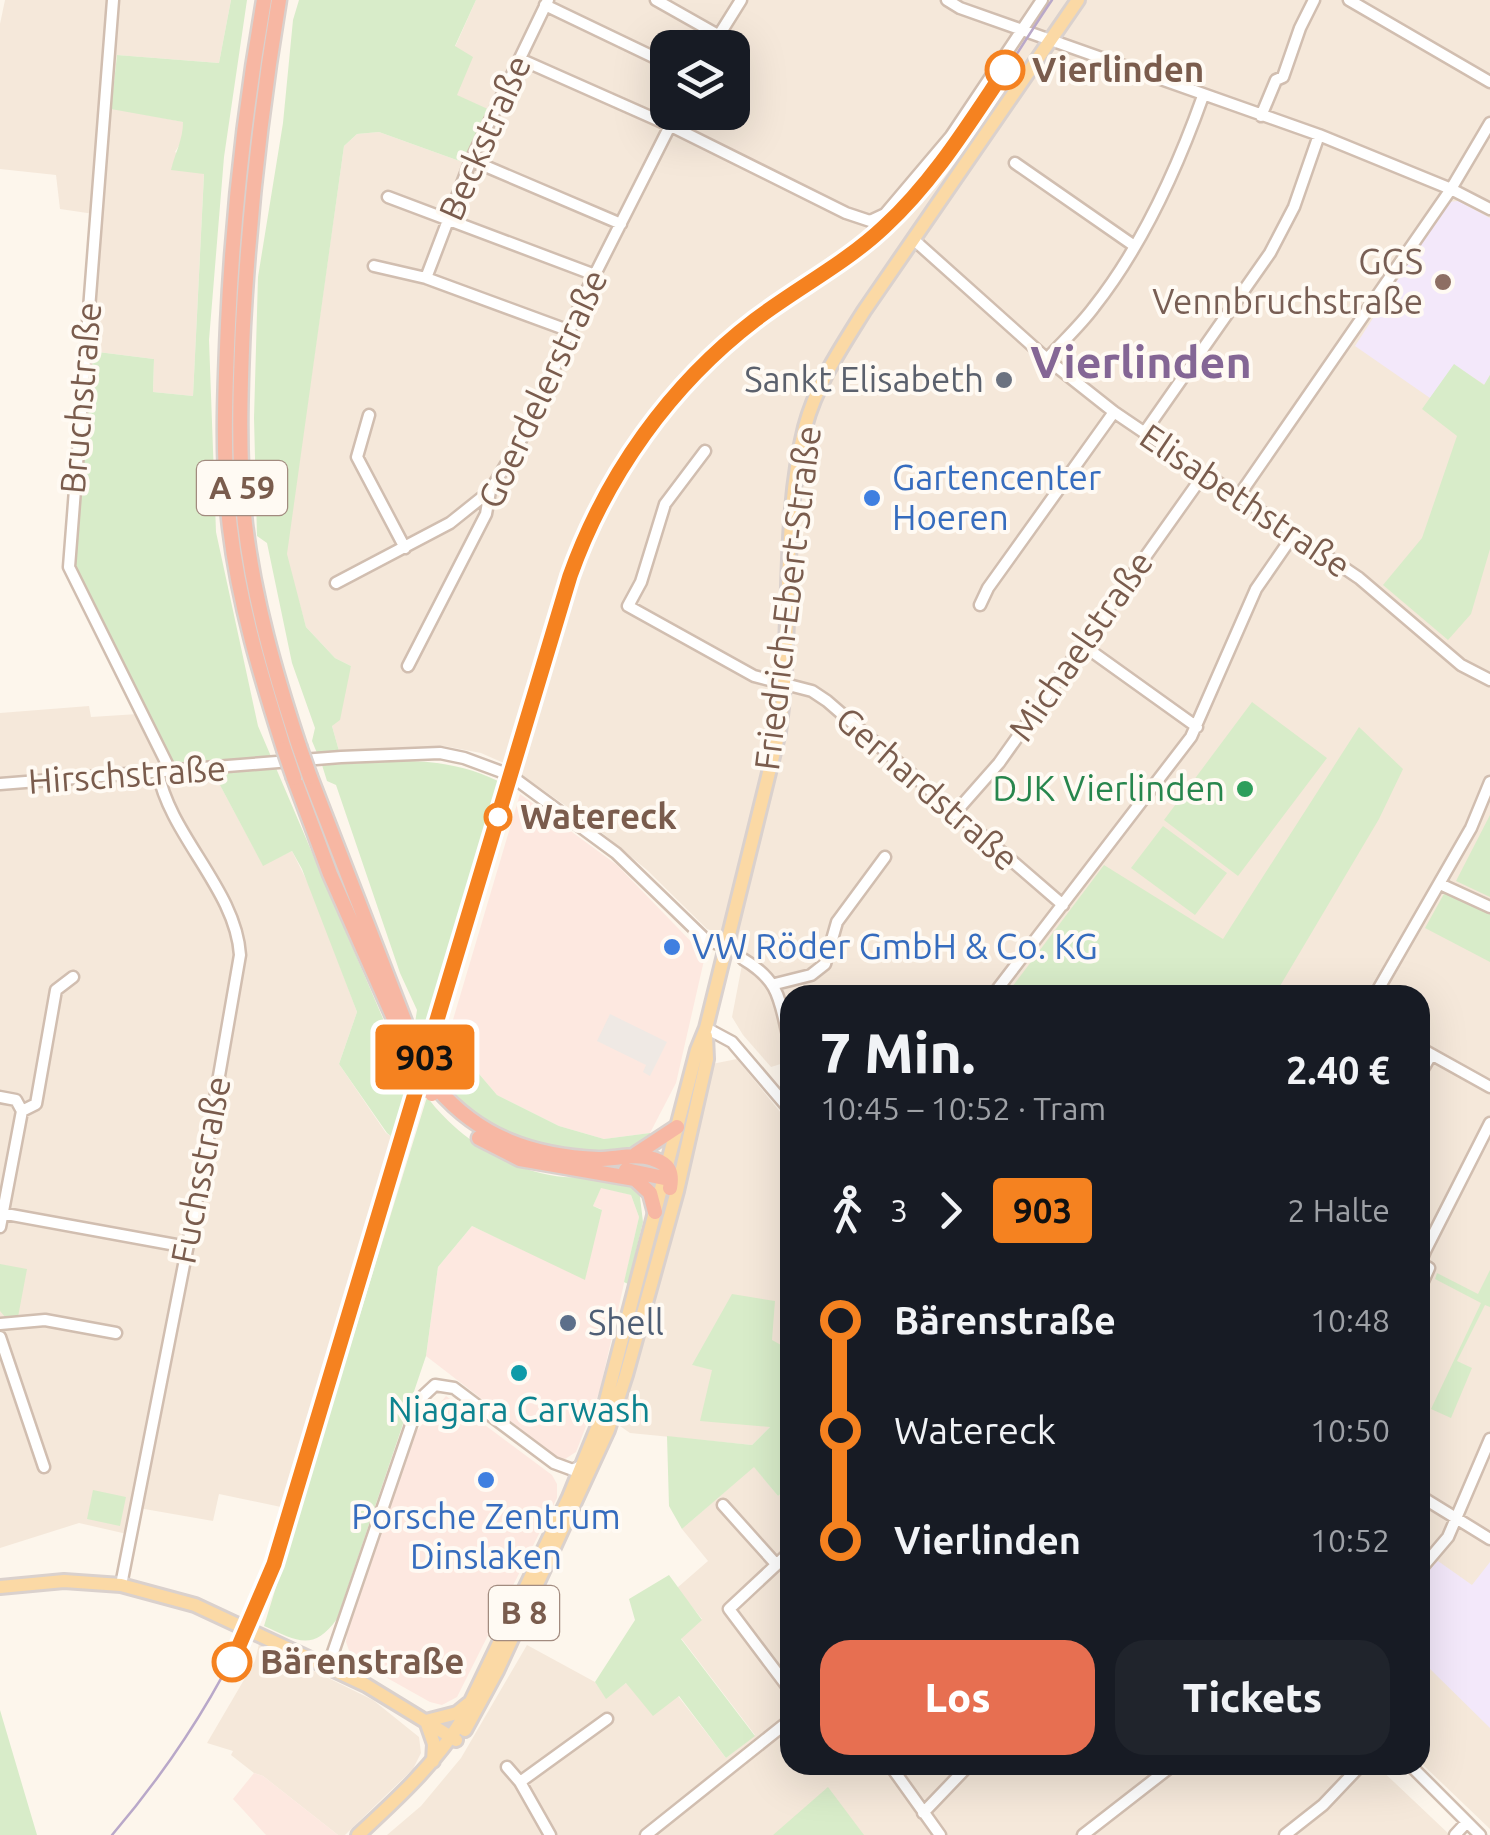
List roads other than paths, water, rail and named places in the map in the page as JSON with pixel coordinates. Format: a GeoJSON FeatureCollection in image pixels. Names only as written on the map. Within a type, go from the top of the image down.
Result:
{"type":"FeatureCollection","features":[{"type":"Feature","properties":{"kind":"highway","name":"A 59"},"geometry":{"type":"LineString","coordinates":[[264,0],[235,219],[226,370],[226,481],[248,631],[302,777],[415,1055],[459,1124],[489,1144]]}},
{"type":"Feature","properties":{"kind":"highway","name":"A 59"},"geometry":{"type":"LineString","coordinates":[[279,0],[250,224],[241,374],[241,462],[245,524],[259,608],[291,747]]}},
{"type":"Feature","properties":{"kind":"highway","name":"A 59"},"geometry":{"type":"LineString","coordinates":[[435,1091],[479,1128],[517,1145],[586,1158],[630,1157]]}},
{"type":"Feature","properties":{"kind":"highway"},"geometry":{"type":"LineString","coordinates":[[630,1157],[677,1127]]}},
{"type":"Feature","properties":{"kind":"highway"},"geometry":{"type":"LineString","coordinates":[[489,1144],[526,1155],[670,1176]]}},
{"type":"Feature","properties":{"kind":"highway"},"geometry":{"type":"LineString","coordinates":[[489,1144],[520,1159],[635,1180],[650,1193],[655,1212]]}},
{"type":"Feature","properties":{"kind":"highway"},"geometry":{"type":"LineString","coordinates":[[630,1157],[647,1157],[670,1176]]}},
{"type":"Feature","properties":{"kind":"main road","name":"Friedrich-Ebert-Straße"},"geometry":{"type":"LineString","coordinates":[[584,1463],[609,1394],[655,1212],[670,1176],[677,1127],[706,1028],[779,732],[786,685],[794,504],[806,425],[835,358],[1078,0]]}},
{"type":"Feature","properties":{"kind":"main road","name":"Friedrich-Ebert-Straße"},"geometry":{"type":"LineString","coordinates":[[454,1739],[497,1671],[608,1430],[629,1366],[629,1348],[670,1176],[707,1059],[706,1028]]}},
{"type":"Feature","properties":{"kind":"main road","name":"B 8"},"geometry":{"type":"LineString","coordinates":[[367,1835],[414,1794],[454,1739],[584,1463]]}},
{"type":"Feature","properties":{"kind":"main road"},"geometry":{"type":"LineString","coordinates":[[0,1587],[64,1580],[121,1585],[194,1605],[328,1667],[454,1739]]}},
{"type":"Feature","properties":{"kind":"main road"},"geometry":{"type":"LineString","coordinates":[[426,1721],[457,1713],[470,1702]]}},
{"type":"Feature","properties":{"kind":"main road"},"geometry":{"type":"LineString","coordinates":[[426,1721],[434,1744],[434,1761]]}},
{"type":"Feature","properties":{"kind":"main road","name":"B 8"},"geometry":{"type":"LineString","coordinates":[[358,1835],[454,1739]]}},
{"type":"Feature","properties":{"kind":"street","name":"Bruchstraße"},"geometry":{"type":"LineString","coordinates":[[114,0],[68,558],[72,577],[171,772]]}},
{"type":"Feature","properties":{"kind":"street"},"geometry":{"type":"LineString","coordinates":[[656,0],[709,30]]}},
{"type":"Feature","properties":{"kind":"street"},"geometry":{"type":"LineString","coordinates":[[721,30],[741,0]]}},
{"type":"Feature","properties":{"kind":"street"},"geometry":{"type":"LineString","coordinates":[[947,0],[1319,135],[1490,209]]}},
{"type":"Feature","properties":{"kind":"street"},"geometry":{"type":"LineString","coordinates":[[679,130],[846,213],[870,220],[885,214],[951,136],[1042,0]]}},
{"type":"Feature","properties":{"kind":"street"},"geometry":{"type":"LineString","coordinates":[[1261,116],[1276,80],[1283,77],[1314,0]]}},
{"type":"Feature","properties":{"kind":"street"},"geometry":{"type":"LineString","coordinates":[[1350,0],[1490,82]]}},
{"type":"Feature","properties":{"kind":"street"},"geometry":{"type":"LineString","coordinates":[[547,3],[650,55]]}},
{"type":"Feature","properties":{"kind":"street","name":"Beckstraße"},"geometry":{"type":"LineString","coordinates":[[426,278],[472,160],[547,3]]}},
{"type":"Feature","properties":{"kind":"street"},"geometry":{"type":"LineString","coordinates":[[520,59],[650,117]]}},
{"type":"Feature","properties":{"kind":"street"},"geometry":{"type":"LineString","coordinates":[[1047,359],[1094,307],[1134,245],[1178,168],[1204,96]]}},
{"type":"Feature","properties":{"kind":"street"},"geometry":{"type":"LineString","coordinates":[[1238,498],[1451,189],[1490,123]]}},
{"type":"Feature","properties":{"kind":"street","name":"Goerdelerstraße"},"geometry":{"type":"LineString","coordinates":[[408,666],[486,514],[490,491],[534,418],[594,275],[669,130]]}},
{"type":"Feature","properties":{"kind":"street"},"geometry":{"type":"LineString","coordinates":[[1144,433],[1270,252],[1294,206],[1319,135]]}},
{"type":"Feature","properties":{"kind":"street"},"geometry":{"type":"LineString","coordinates":[[472,160],[621,224]]}},
{"type":"Feature","properties":{"kind":"street"},"geometry":{"type":"LineString","coordinates":[[1015,163],[1134,245]]}},
{"type":"Feature","properties":{"kind":"street"},"geometry":{"type":"LineString","coordinates":[[388,197],[594,275]]}},
{"type":"Feature","properties":{"kind":"street","name":"Elisabethstraße"},"geometry":{"type":"LineString","coordinates":[[914,239],[1047,359],[1114,412],[1359,578],[1461,665],[1490,680]]}},
{"type":"Feature","properties":{"kind":"street"},"geometry":{"type":"LineString","coordinates":[[374,266],[426,278],[570,331]]}},
{"type":"Feature","properties":{"kind":"street"},"geometry":{"type":"LineString","coordinates":[[980,605],[988,588],[1114,412]]}},
{"type":"Feature","properties":{"kind":"street"},"geometry":{"type":"LineString","coordinates":[[369,414],[358,457],[404,548]]}},
{"type":"Feature","properties":{"kind":"street","name":"Gerhardstraße"},"geometry":{"type":"LineString","coordinates":[[705,451],[665,504],[641,582],[628,606],[754,676],[812,691],[827,701],[1062,905]]}},
{"type":"Feature","properties":{"kind":"street","name":"Michaelstraße"},"geometry":{"type":"LineString","coordinates":[[954,814],[999,763],[1204,474]]}},
{"type":"Feature","properties":{"kind":"street"},"geometry":{"type":"LineString","coordinates":[[336,583],[450,523],[490,491]]}},
{"type":"Feature","properties":{"kind":"street"},"geometry":{"type":"LineString","coordinates":[[1001,985],[1197,727],[1240,620],[1257,587],[1294,534]]}},
{"type":"Feature","properties":{"kind":"street"},"geometry":{"type":"LineString","coordinates":[[1084,646],[1197,727]]}},
{"type":"Feature","properties":{"kind":"street","name":"Hirschstraße"},"geometry":{"type":"LineString","coordinates":[[0,784],[440,754],[492,766],[542,797],[616,852],[706,940],[724,946]]}},
{"type":"Feature","properties":{"kind":"street","name":"Fuchsstraße"},"geometry":{"type":"LineString","coordinates":[[121,1585],[240,955],[236,929],[164,799],[158,772]]}},
{"type":"Feature","properties":{"kind":"street"},"geometry":{"type":"LineString","coordinates":[[1381,985],[1471,828],[1490,782]]}},
{"type":"Feature","properties":{"kind":"street"},"geometry":{"type":"LineString","coordinates":[[775,984],[811,975],[825,964],[837,922],[886,857]]}},
{"type":"Feature","properties":{"kind":"street"},"geometry":{"type":"LineString","coordinates":[[1440,884],[1490,907]]}},
{"type":"Feature","properties":{"kind":"street"},"geometry":{"type":"LineString","coordinates":[[743,959],[775,984],[780,1004]]}},
{"type":"Feature","properties":{"kind":"street"},"geometry":{"type":"LineString","coordinates":[[22,1110],[36,1104],[56,990],[73,977]]}},
{"type":"Feature","properties":{"kind":"street"},"geometry":{"type":"LineString","coordinates":[[706,1028],[732,1042],[780,1098]]}},
{"type":"Feature","properties":{"kind":"street"},"geometry":{"type":"LineString","coordinates":[[1431,1056],[1490,1086]]}},
{"type":"Feature","properties":{"kind":"street"},"geometry":{"type":"LineString","coordinates":[[0,1097],[16,1100],[22,1110],[0,1227]]}},
{"type":"Feature","properties":{"kind":"street"},"geometry":{"type":"LineString","coordinates":[[1430,1243],[1490,1123]]}},
{"type":"Feature","properties":{"kind":"street"},"geometry":{"type":"LineString","coordinates":[[1,1213],[186,1247]]}},
{"type":"Feature","properties":{"kind":"street"},"geometry":{"type":"LineString","coordinates":[[0,1324],[45,1320],[116,1333]]}},
{"type":"Feature","properties":{"kind":"street"},"geometry":{"type":"LineString","coordinates":[[0,1336],[44,1467]]}},
{"type":"Feature","properties":{"kind":"street"},"geometry":{"type":"LineString","coordinates":[[328,1667],[420,1399],[427,1391],[435,1386],[454,1388],[552,1462],[567,1482],[569,1497]]}},
{"type":"Feature","properties":{"kind":"street"},"geometry":{"type":"LineString","coordinates":[[1430,1558],[1448,1537],[1490,1439]]}},
{"type":"Feature","properties":{"kind":"street"},"geometry":{"type":"LineString","coordinates":[[552,1462],[573,1470],[584,1463]]}},
{"type":"Feature","properties":{"kind":"street"},"geometry":{"type":"LineString","coordinates":[[1430,1502],[1490,1538]]}},
{"type":"Feature","properties":{"kind":"street"},"geometry":{"type":"LineString","coordinates":[[723,1505],[776,1564]]}},
{"type":"Feature","properties":{"kind":"street"},"geometry":{"type":"LineString","coordinates":[[780,1561],[729,1610],[780,1677]]}},
{"type":"Feature","properties":{"kind":"street"},"geometry":{"type":"LineString","coordinates":[[520,1782],[607,1718]]}},
{"type":"Feature","properties":{"kind":"street"},"geometry":{"type":"LineString","coordinates":[[646,1835],[780,1728]]}},
{"type":"Feature","properties":{"kind":"street"},"geometry":{"type":"LineString","coordinates":[[507,1767],[550,1835]]}},
{"type":"Feature","properties":{"kind":"street"},"geometry":{"type":"LineString","coordinates":[[897,1775],[940,1835]]}},
{"type":"Feature","properties":{"kind":"street"},"geometry":{"type":"LineString","coordinates":[[923,1812],[960,1775]]}},
{"type":"Feature","properties":{"kind":"street"},"geometry":{"type":"LineString","coordinates":[[1083,1835],[1160,1775]]}},
{"type":"Feature","properties":{"kind":"street"},"geometry":{"type":"LineString","coordinates":[[1285,1835],[1351,1775]]}},
{"type":"Feature","properties":{"kind":"street"},"geometry":{"type":"LineString","coordinates":[[1420,1775],[1480,1835]]}},
{"type":"Feature","properties":{"kind":"street"},"geometry":{"type":"LineString","coordinates":[[1454,1835],[1467,1822]]}},
{"type":"Feature","properties":{"kind":"tram line"},"geometry":{"type":"LineString","coordinates":[[112,1835],[162,1772],[205,1707],[274,1564],[570,576],[602,503],[644,434],[695,373],[755,320],[863,245],[919,192],[960,140],[1052,0]]}},
{"type":"Feature","properties":{"kind":"tram line","name":"903"},"geometry":{"type":"LineString","coordinates":[[232,1662],[274,1564],[570,576],[595,515],[634,448],[681,388],[754,320],[867,242],[898,214],[943,161],[1005,70]]}},
{"type":"Feature","properties":{"kind":"place","name":"Vierlinden"},"geometry":{"type":"Point","coordinates":[1005,70]}},
{"type":"Feature","properties":{"kind":"place","name":"GGS Vennbruchstraße"},"geometry":{"type":"Point","coordinates":[1443,282]}},
{"type":"Feature","properties":{"kind":"place","name":"Sankt Elisabeth"},"geometry":{"type":"Point","coordinates":[1004,380]}},
{"type":"Feature","properties":{"kind":"place","name":"Gartencenter Hoeren"},"geometry":{"type":"Point","coordinates":[872,498]}},
{"type":"Feature","properties":{"kind":"place","name":"DJK Vierlinden"},"geometry":{"type":"Point","coordinates":[1245,789]}},
{"type":"Feature","properties":{"kind":"place","name":"Watereck"},"geometry":{"type":"Point","coordinates":[498,817]}},
{"type":"Feature","properties":{"kind":"place","name":"VW Röder GmbH & Co. KG"},"geometry":{"type":"Point","coordinates":[672,947]}},
{"type":"Feature","properties":{"kind":"place","name":"Shell"},"geometry":{"type":"Point","coordinates":[568,1323]}},
{"type":"Feature","properties":{"kind":"place","name":"Niagara Carwash"},"geometry":{"type":"Point","coordinates":[519,1373]}},
{"type":"Feature","properties":{"kind":"place","name":"Porsche Zentrum Dinslaken"},"geometry":{"type":"Point","coordinates":[486,1480]}},
{"type":"Feature","properties":{"kind":"place","name":"Bärenstraße"},"geometry":{"type":"Point","coordinates":[232,1662]}},
{"type":"Feature","properties":{"kind":"district","name":"Vierlinden"},"geometry":{"type":"Point","coordinates":[1141,362]}}]}
